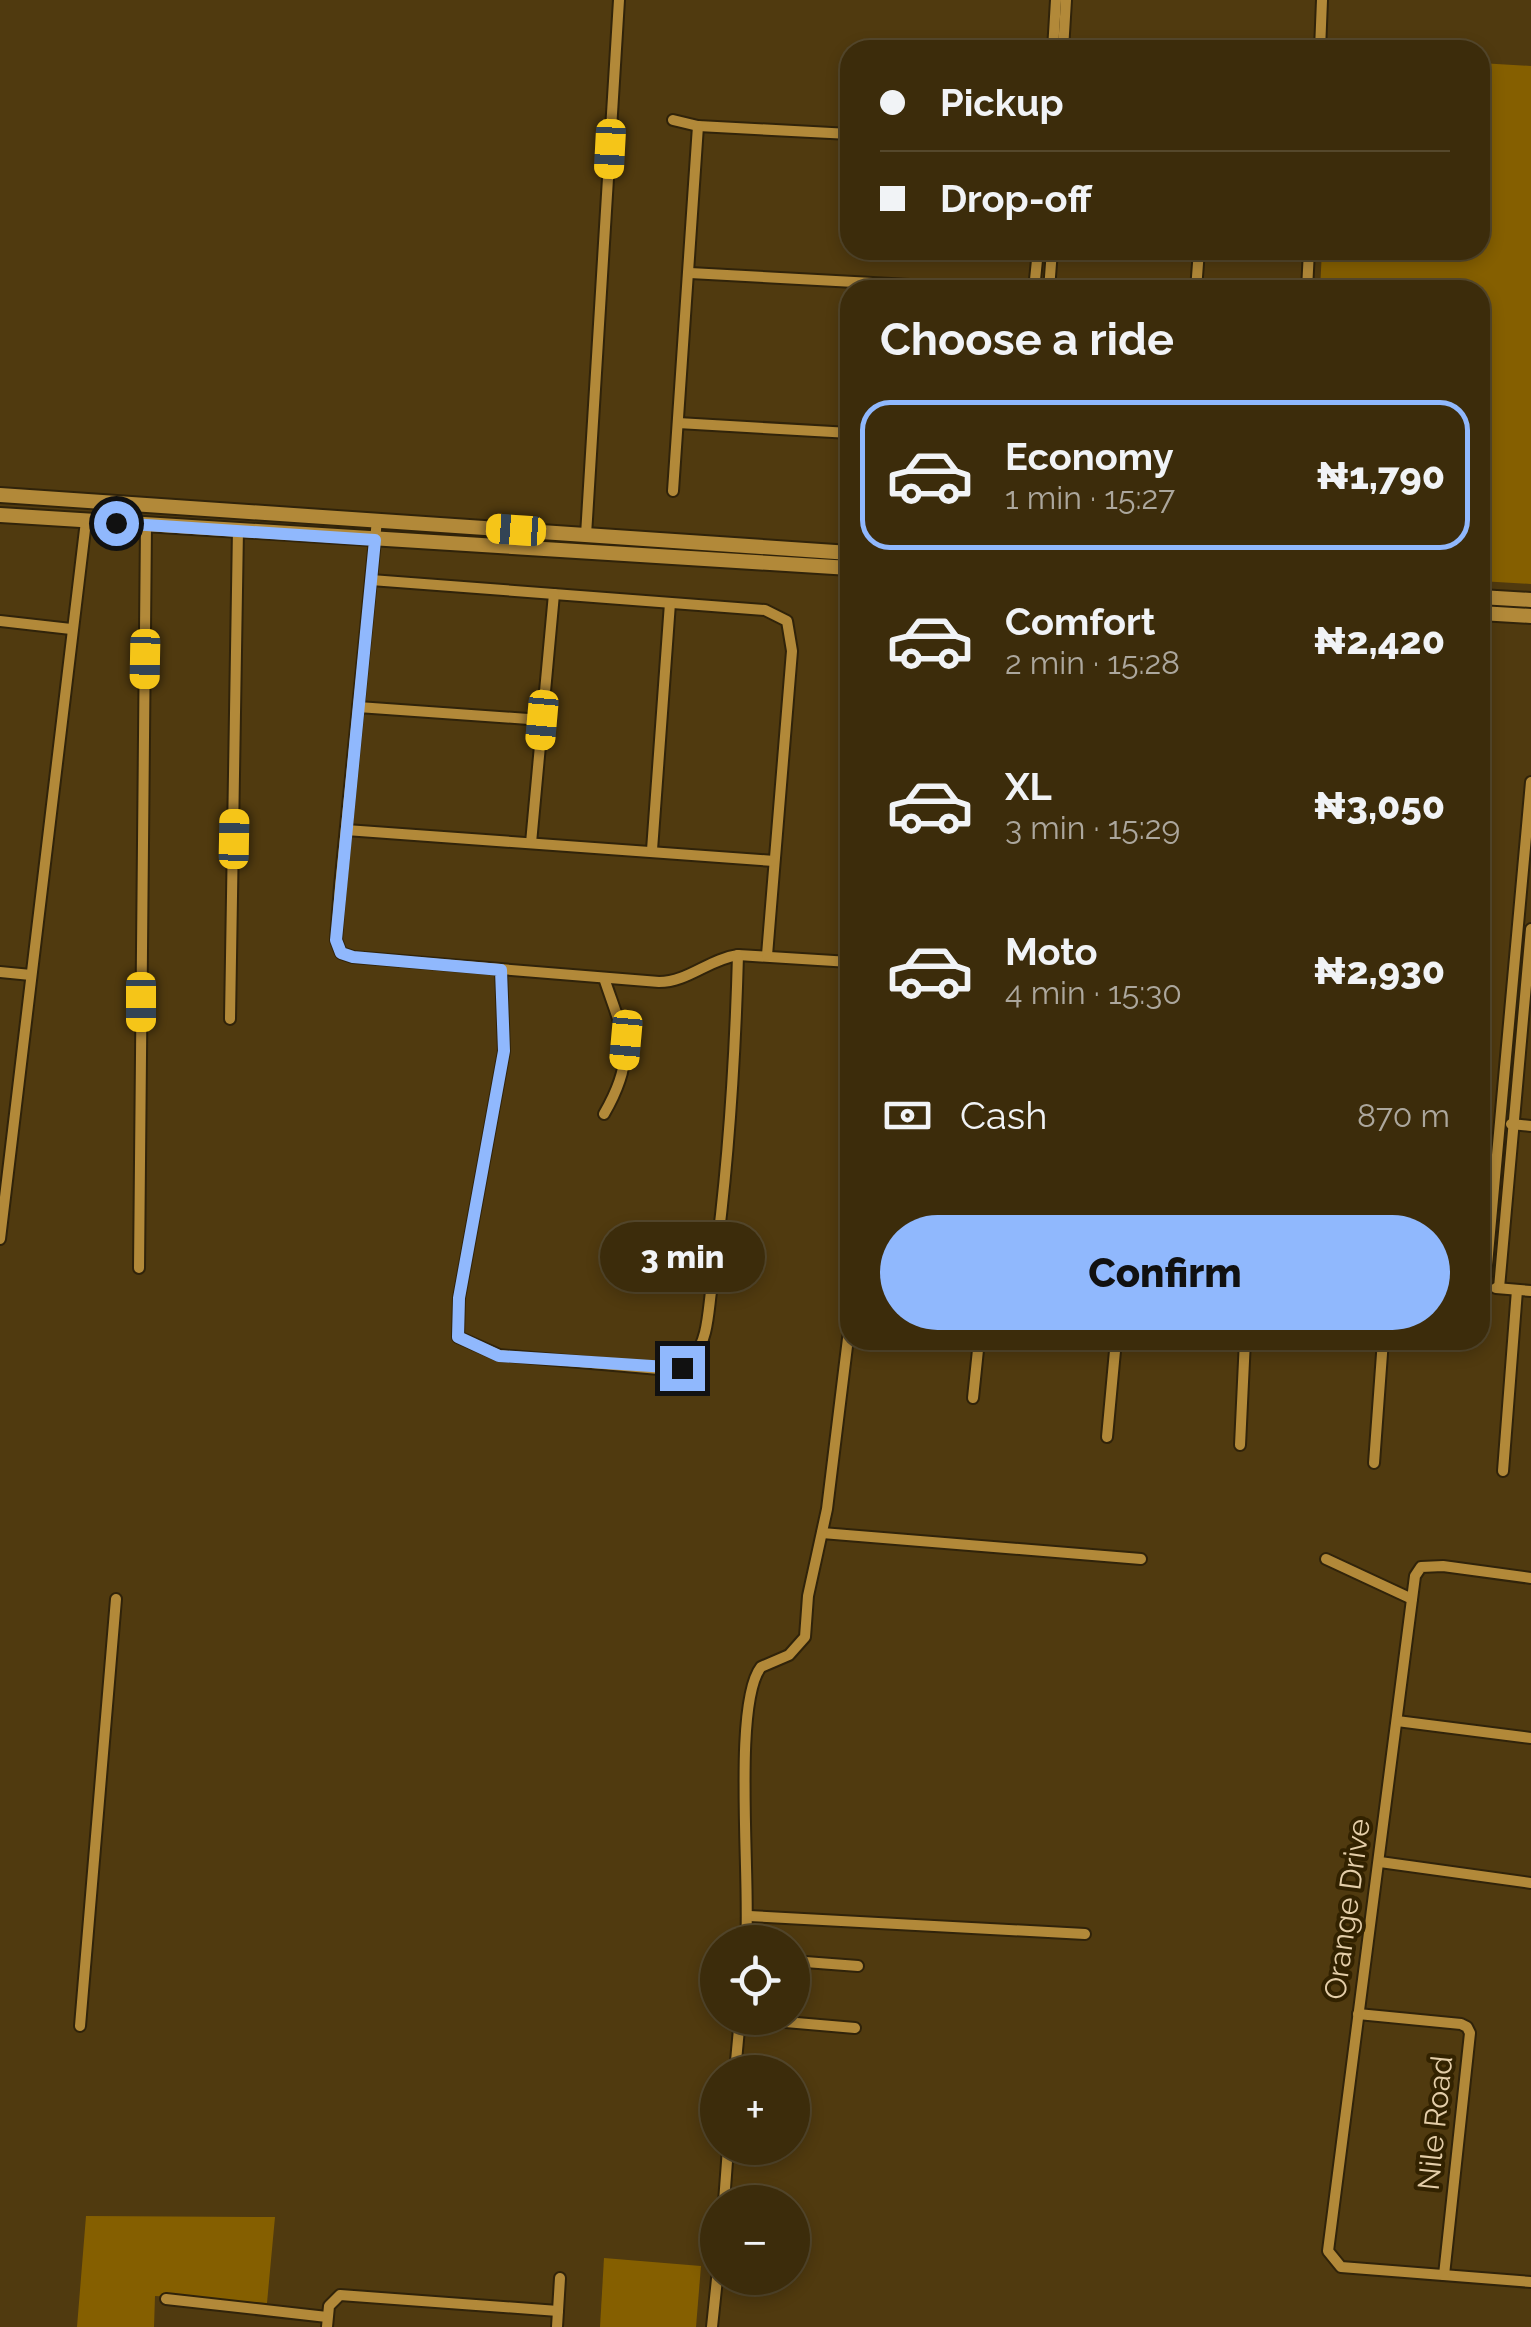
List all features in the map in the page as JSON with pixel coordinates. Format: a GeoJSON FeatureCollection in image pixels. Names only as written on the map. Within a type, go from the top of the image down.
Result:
{"type":"FeatureCollection","features":[{"type":"Feature","properties":{"kind":"street"},"geometry":{"type":"LineString","coordinates":[[586,535],[619,0]]}},
{"type":"Feature","properties":{"kind":"street"},"geometry":{"type":"LineString","coordinates":[[1054,40],[1056,0]]}},
{"type":"Feature","properties":{"kind":"street"},"geometry":{"type":"LineString","coordinates":[[1064,40],[1066,0]]}},
{"type":"Feature","properties":{"kind":"street"},"geometry":{"type":"LineString","coordinates":[[1320,40],[1322,0]]}},
{"type":"Feature","properties":{"kind":"street"},"geometry":{"type":"LineString","coordinates":[[673,120],[698,126],[840,133]]}},
{"type":"Feature","properties":{"kind":"street"},"geometry":{"type":"LineString","coordinates":[[673,491],[698,126]]}},
{"type":"Feature","properties":{"kind":"street"},"geometry":{"type":"LineString","coordinates":[[690,273],[840,281]]}},
{"type":"Feature","properties":{"kind":"street"},"geometry":{"type":"LineString","coordinates":[[678,423],[840,432]]}},
{"type":"Feature","properties":{"kind":"street"},"geometry":{"type":"LineString","coordinates":[[0,495],[840,551]]}},
{"type":"Feature","properties":{"kind":"street"},"geometry":{"type":"LineString","coordinates":[[0,515],[840,567]]}},
{"type":"Feature","properties":{"kind":"street"},"geometry":{"type":"LineString","coordinates":[[377,520],[336,940],[341,953],[672,982],[721,957],[766,955],[840,961]]}},
{"type":"Feature","properties":{"kind":"street"},"geometry":{"type":"LineString","coordinates":[[0,1239],[86,521]]}},
{"type":"Feature","properties":{"kind":"street"},"geometry":{"type":"LineString","coordinates":[[139,1268],[146,526]]}},
{"type":"Feature","properties":{"kind":"street"},"geometry":{"type":"LineString","coordinates":[[230,1019],[238,529]]}},
{"type":"Feature","properties":{"kind":"street"},"geometry":{"type":"LineString","coordinates":[[371,580],[765,610],[786,621],[792,651],[766,955]]}},
{"type":"Feature","properties":{"kind":"street"},"geometry":{"type":"LineString","coordinates":[[531,843],[554,594]]}},
{"type":"Feature","properties":{"kind":"street"},"geometry":{"type":"LineString","coordinates":[[1490,597],[1531,600]]}},
{"type":"Feature","properties":{"kind":"street"},"geometry":{"type":"LineString","coordinates":[[652,850],[670,603]]}},
{"type":"Feature","properties":{"kind":"street"},"geometry":{"type":"LineString","coordinates":[[1490,614],[1531,616]]}},
{"type":"Feature","properties":{"kind":"street"},"geometry":{"type":"LineString","coordinates":[[0,621],[71,629]]}},
{"type":"Feature","properties":{"kind":"street"},"geometry":{"type":"LineString","coordinates":[[358,707],[542,720]]}},
{"type":"Feature","properties":{"kind":"street"},"geometry":{"type":"LineString","coordinates":[[1490,1214],[1531,782]]}},
{"type":"Feature","properties":{"kind":"street"},"geometry":{"type":"LineString","coordinates":[[346,830],[774,860]]}},
{"type":"Feature","properties":{"kind":"street"},"geometry":{"type":"LineString","coordinates":[[1499,1288],[1531,928]]}},
{"type":"Feature","properties":{"kind":"street"},"geometry":{"type":"LineString","coordinates":[[501,970],[504,1051],[459,1298],[458,1337],[499,1356],[682,1368],[694,1358],[704,1339],[720,1232],[734,1068],[738,955]]}},
{"type":"Feature","properties":{"kind":"street"},"geometry":{"type":"LineString","coordinates":[[0,972],[30,976]]}},
{"type":"Feature","properties":{"kind":"street"},"geometry":{"type":"LineString","coordinates":[[604,978],[626,1040],[622,1083],[604,1114]]}},
{"type":"Feature","properties":{"kind":"street"},"geometry":{"type":"LineString","coordinates":[[1500,1123],[1531,1126]]}},
{"type":"Feature","properties":{"kind":"street"},"geometry":{"type":"LineString","coordinates":[[1490,1287],[1531,1291]]}},
{"type":"Feature","properties":{"kind":"street"},"geometry":{"type":"LineString","coordinates":[[1503,1471],[1517,1290]]}},
{"type":"Feature","properties":{"kind":"street"},"geometry":{"type":"LineString","coordinates":[[747,1925],[745,1778],[749,1692],[761,1667],[789,1655],[806,1638],[808,1596],[822,1533],[846,1350]]}},
{"type":"Feature","properties":{"kind":"street"},"geometry":{"type":"LineString","coordinates":[[973,1398],[979,1350]]}},
{"type":"Feature","properties":{"kind":"street"},"geometry":{"type":"LineString","coordinates":[[1108,1437],[1115,1350]]}},
{"type":"Feature","properties":{"kind":"street"},"geometry":{"type":"LineString","coordinates":[[1240,1445],[1245,1350]]}},
{"type":"Feature","properties":{"kind":"street"},"geometry":{"type":"LineString","coordinates":[[1374,1462],[1383,1350]]}},
{"type":"Feature","properties":{"kind":"street"},"geometry":{"type":"LineString","coordinates":[[822,1533],[1142,1560]]}},
{"type":"Feature","properties":{"kind":"street"},"geometry":{"type":"LineString","coordinates":[[1326,1560],[1412,1599]]}},
{"type":"Feature","properties":{"kind":"street","name":"Orange Drive"},"geometry":{"type":"LineString","coordinates":[[1444,2276],[1340,2266],[1328,2252],[1416,1576],[1420,1567],[1443,1566],[1531,1578]]}},
{"type":"Feature","properties":{"kind":"street"},"geometry":{"type":"LineString","coordinates":[[80,2026],[116,1600]]}},
{"type":"Feature","properties":{"kind":"street"},"geometry":{"type":"LineString","coordinates":[[1397,1720],[1531,1738]]}},
{"type":"Feature","properties":{"kind":"street"},"geometry":{"type":"LineString","coordinates":[[1380,1862],[1531,1883]]}},
{"type":"Feature","properties":{"kind":"street"},"geometry":{"type":"LineString","coordinates":[[748,1916],[1085,1934]]}},
{"type":"Feature","properties":{"kind":"street"},"geometry":{"type":"LineString","coordinates":[[810,1962],[858,1966]]}},
{"type":"Feature","properties":{"kind":"street","name":"Nile Road"},"geometry":{"type":"LineString","coordinates":[[1358,2014],[1461,2024],[1470,2033],[1444,2276]]}},
{"type":"Feature","properties":{"kind":"street"},"geometry":{"type":"LineString","coordinates":[[810,2024],[855,2028]]}},
{"type":"Feature","properties":{"kind":"street"},"geometry":{"type":"LineString","coordinates":[[1444,2276],[1531,2282]]}},
{"type":"Feature","properties":{"kind":"street"},"geometry":{"type":"LineString","coordinates":[[557,2327],[560,2278]]}},
{"type":"Feature","properties":{"kind":"street"},"geometry":{"type":"LineString","coordinates":[[166,2299],[327,2322],[328,2306],[340,2295],[558,2310]]}},
{"type":"Feature","properties":{"kind":"street"},"geometry":{"type":"LineString","coordinates":[[712,2327],[715,2295]]}},
{"type":"Feature","properties":{"kind":"shaded area"},"geometry":{"type":"Polygon","coordinates":[[[1490,64],[1531,66],[1531,584],[1490,582],[1490,280],[1320,280],[1322,260],[1490,260],[1490,64]]]}},
{"type":"Feature","properties":{"kind":"shaded area"},"geometry":{"type":"Polygon","coordinates":[[[86,2216],[275,2217],[267,2303],[155,2296],[154,2327],[77,2327],[86,2216]]]}},
{"type":"Feature","properties":{"kind":"shaded area"},"geometry":{"type":"Polygon","coordinates":[[[604,2258],[700,2266],[696,2327],[600,2327],[604,2258]]]}},
{"type":"Feature","properties":{"kind":"route"},"geometry":{"type":"LineString","coordinates":[[116,523],[375,540],[336,940],[341,953],[353,957],[501,970],[504,1051],[459,1298],[458,1337],[499,1356],[682,1368]]}}]}
